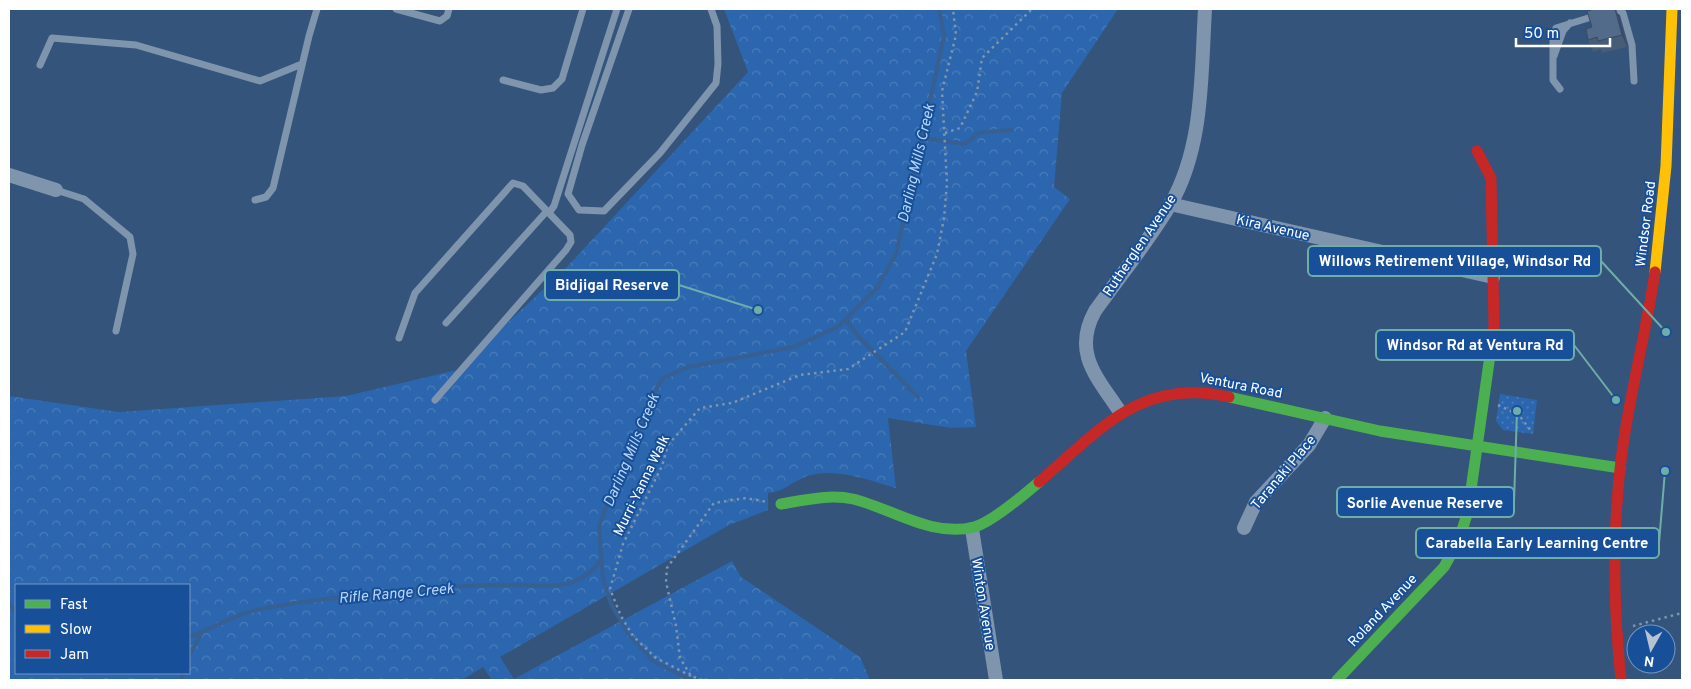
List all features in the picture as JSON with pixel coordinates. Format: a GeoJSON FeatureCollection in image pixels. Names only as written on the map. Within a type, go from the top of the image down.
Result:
{"type":"FeatureCollection","features":[{"type":"Feature","properties":{"kind":"street","name":"Rutherglen Avenue"},"geometry":{"type":"LineString","coordinates":[[1120,412],[1088,360],[1086,330],[1095,311],[1170,204],[1187,165],[1197,125],[1205,9]]}},
{"type":"Feature","properties":{"kind":"street","name":"Windsor Road"},"geometry":{"type":"LineString","coordinates":[[1621,680],[1614,589],[1616,508],[1620,468],[1654,281],[1665,198],[1672,9]]}},
{"type":"Feature","properties":{"kind":"street","name":"Roland Avenue"},"geometry":{"type":"LineString","coordinates":[[1337,680],[1444,567],[1456,549],[1468,512],[1494,330],[1491,178],[1477,151]]}},
{"type":"Feature","properties":{"kind":"street"},"geometry":{"type":"LineString","coordinates":[[9,175],[56,190]]}},
{"type":"Feature","properties":{"kind":"street","name":"Kira Avenue"},"geometry":{"type":"LineString","coordinates":[[1170,204],[1493,276]]}},
{"type":"Feature","properties":{"kind":"street","name":"Ventura Road"},"geometry":{"type":"LineString","coordinates":[[972,528],[1020,499],[1120,412],[1163,393],[1193,391],[1380,431],[1620,468]]}},
{"type":"Feature","properties":{"kind":"street","name":"Taranaki Place"},"geometry":{"type":"LineString","coordinates":[[1244,528],[1256,502],[1309,445],[1325,418]]}},
{"type":"Feature","properties":{"kind":"street"},"geometry":{"type":"LineString","coordinates":[[781,504],[819,496],[841,497],[853,499],[925,523],[947,527],[972,528]]}},
{"type":"Feature","properties":{"kind":"street","name":"Winton Avenue"},"geometry":{"type":"LineString","coordinates":[[972,528],[996,680]]}},
{"type":"Feature","properties":{"kind":"lane"},"geometry":{"type":"LineString","coordinates":[[255,200],[266,198],[273,188],[302,64],[318,9]]}},
{"type":"Feature","properties":{"kind":"lane"},"geometry":{"type":"LineString","coordinates":[[396,9],[440,20],[447,16],[449,9]]}},
{"type":"Feature","properties":{"kind":"lane"},"geometry":{"type":"LineString","coordinates":[[503,80],[541,90],[553,88],[562,78],[583,9]]}},
{"type":"Feature","properties":{"kind":"lane"},"geometry":{"type":"LineString","coordinates":[[446,323],[554,206],[617,9]]}},
{"type":"Feature","properties":{"kind":"lane"},"geometry":{"type":"LineString","coordinates":[[629,9],[582,145],[568,194],[579,210],[604,211],[660,153],[716,83],[718,64],[716,26],[711,9]]}},
{"type":"Feature","properties":{"kind":"lane"},"geometry":{"type":"LineString","coordinates":[[1560,90],[1553,80],[1552,63],[1564,32],[1570,24],[1615,10],[1623,13],[1632,45],[1634,81]]}},
{"type":"Feature","properties":{"kind":"lane"},"geometry":{"type":"LineString","coordinates":[[40,66],[52,38],[136,46],[260,81],[302,64]]}},
{"type":"Feature","properties":{"kind":"lane"},"geometry":{"type":"LineString","coordinates":[[399,338],[415,293],[512,184],[523,186],[570,235],[569,247],[435,400]]}},
{"type":"Feature","properties":{"kind":"lane"},"geometry":{"type":"LineString","coordinates":[[56,190],[84,199],[130,237],[133,254],[116,331]]}},
{"type":"Feature","properties":{"kind":"path","name":"Murri-Yanna Walk"},"geometry":{"type":"LineString","coordinates":[[702,680],[656,658],[633,636],[621,616],[610,589],[622,544],[662,466],[668,445],[700,408],[732,403],[800,375],[848,369],[905,332],[937,254],[944,218],[947,183],[942,91],[956,35],[953,9]]}},
{"type":"Feature","properties":{"kind":"path"},"geometry":{"type":"LineString","coordinates":[[945,133],[960,128],[977,92],[982,58],[1032,9]]}},
{"type":"Feature","properties":{"kind":"path"},"geometry":{"type":"LineString","coordinates":[[1495,403],[1519,415],[1531,431]]}},
{"type":"Feature","properties":{"kind":"path"},"geometry":{"type":"LineString","coordinates":[[691,676],[680,658],[676,626],[666,582],[667,568],[714,502],[746,498],[781,504]]}},
{"type":"Feature","properties":{"kind":"path"},"geometry":{"type":"LineString","coordinates":[[1640,624],[1682,613]]}},
{"type":"Feature","properties":{"kind":"green space"},"geometry":{"type":"Polygon","coordinates":[[[724,9],[1118,9],[1062,93],[1054,187],[1070,199],[966,351],[976,427],[951,428],[888,418],[896,488],[863,478],[841,474],[818,474],[802,478],[779,491],[768,493],[768,510],[729,525],[500,657],[514,679],[732,561],[741,577],[860,657],[870,680],[492,680],[483,667],[462,680],[9,680],[9,396],[119,412],[346,396],[457,370],[565,269],[748,72],[724,9]]]}},
{"type":"Feature","properties":{"kind":"green space"},"geometry":{"type":"Polygon","coordinates":[[[1500,394],[1537,400],[1533,434],[1503,430],[1496,421],[1500,394]]]}},
{"type":"Feature","properties":{"kind":"building"},"geometry":{"type":"Polygon","coordinates":[[[1615,9],[1622,35],[1598,41],[1597,37],[1588,40],[1586,29],[1592,27],[1587,11],[1615,9]]]}},
{"type":"Feature","properties":{"kind":"waterway","name":"Darling Mills Creek"},"geometry":{"type":"LineString","coordinates":[[692,680],[654,662],[629,635],[611,604],[603,579],[599,526],[610,497],[624,470],[654,393],[663,378],[688,367],[794,347],[839,326],[877,288],[896,254],[910,193],[944,36],[939,9]]}},
{"type":"Feature","properties":{"kind":"waterway"},"geometry":{"type":"LineString","coordinates":[[921,138],[965,144],[978,133],[1011,130]]}},
{"type":"Feature","properties":{"kind":"waterway"},"geometry":{"type":"LineString","coordinates":[[846,320],[859,337],[918,397]]}},
{"type":"Feature","properties":{"kind":"waterway","name":"Rifle Range Creek"},"geometry":{"type":"LineString","coordinates":[[190,637],[249,612],[295,603],[426,588],[489,585],[548,586],[571,583],[591,571],[600,561]]}},
{"type":"Feature","properties":{"kind":"waterway","name":"Rifle Range Creek"},"geometry":{"type":"LineString","coordinates":[[9,604],[15,611]]}},
{"type":"Feature","properties":{"kind":"waterway"},"geometry":{"type":"LineString","coordinates":[[190,654],[202,632]]}},
{"type":"Feature","properties":{"kind":"waterway"},"geometry":{"type":"LineString","coordinates":[[181,680],[183,674]]}},
{"type":"Feature","properties":{"kind":"traffic: fast"},"geometry":{"type":"LineString","coordinates":[[1337,680],[1444,567],[1459,540],[1468,511],[1492,341]]}},
{"type":"Feature","properties":{"kind":"traffic: fast"},"geometry":{"type":"LineString","coordinates":[[1229,397],[1380,431],[1620,468]]}},
{"type":"Feature","properties":{"kind":"traffic: fast"},"geometry":{"type":"LineString","coordinates":[[781,504],[817,498],[853,499],[927,525],[943,529],[958,529],[974,527],[989,520],[1039,482]]}},
{"type":"Feature","properties":{"kind":"traffic: slow"},"geometry":{"type":"LineString","coordinates":[[1655,272],[1666,166],[1672,9]]}},
{"type":"Feature","properties":{"kind":"traffic: jam"},"geometry":{"type":"LineString","coordinates":[[1477,151],[1491,178],[1494,325],[1492,341]]}},
{"type":"Feature","properties":{"kind":"traffic: jam"},"geometry":{"type":"LineString","coordinates":[[1621,680],[1615,594],[1616,509],[1625,430],[1655,272]]}},
{"type":"Feature","properties":{"kind":"traffic: jam"},"geometry":{"type":"LineString","coordinates":[[1039,482],[1103,427],[1124,412],[1146,401],[1171,395],[1198,393],[1229,397]]}},
{"type":"Feature","properties":{"kind":"place","name":"Bidjigal Reserve"},"geometry":{"type":"Point","coordinates":[758,310]}},
{"type":"Feature","properties":{"kind":"place","name":"Willows Retirement Village, Windsor Rd"},"geometry":{"type":"Point","coordinates":[1666,332]}},
{"type":"Feature","properties":{"kind":"place","name":"Windsor Rd at Ventura Rd"},"geometry":{"type":"Point","coordinates":[1616,400]}},
{"type":"Feature","properties":{"kind":"place","name":"Sorlie Avenue Reserve"},"geometry":{"type":"Point","coordinates":[1517,411]}},
{"type":"Feature","properties":{"kind":"place","name":"Carabella Early Learning Centre"},"geometry":{"type":"Point","coordinates":[1665,471]}}]}
